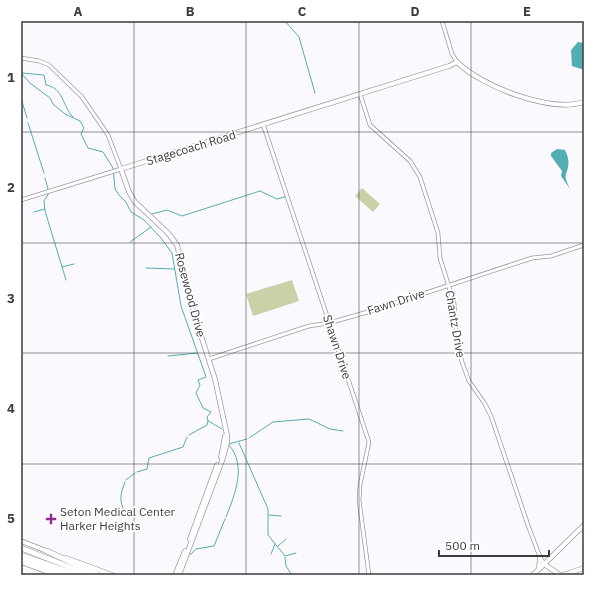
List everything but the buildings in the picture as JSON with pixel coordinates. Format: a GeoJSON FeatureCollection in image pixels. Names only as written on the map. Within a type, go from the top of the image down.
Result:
{"type":"FeatureCollection","features":[{"type":"Feature","properties":{"kind":"highway"},"geometry":{"type":"LineString","coordinates":[[21,548],[90,575]]}},
{"type":"Feature","properties":{"kind":"highway"},"geometry":{"type":"LineString","coordinates":[[47,551],[98,572]]}},
{"type":"Feature","properties":{"kind":"highway"},"geometry":{"type":"LineString","coordinates":[[21,555],[78,575]]}},
{"type":"Feature","properties":{"kind":"highway"},"geometry":{"type":"LineString","coordinates":[[21,559],[65,575]]}},
{"type":"Feature","properties":{"kind":"main road","name":"Stagecoach Road"},"geometry":{"type":"LineString","coordinates":[[120,170],[449,66],[457,62]]}},
{"type":"Feature","properties":{"kind":"main road"},"geometry":{"type":"LineString","coordinates":[[457,62],[472,75],[496,88],[549,103],[564,105],[584,102]]}},
{"type":"Feature","properties":{"kind":"main road"},"geometry":{"type":"LineString","coordinates":[[449,66],[456,65],[463,68]]}},
{"type":"Feature","properties":{"kind":"main road","name":"Rosewood Drive"},"geometry":{"type":"LineString","coordinates":[[120,170],[135,202],[168,233],[177,245],[192,308],[215,379],[225,436],[224,447],[175,575]]}},
{"type":"Feature","properties":{"kind":"main road","name":"Rosewood Drive"},"geometry":{"type":"LineString","coordinates":[[179,575],[226,449],[227,435],[220,405]]}},
{"type":"Feature","properties":{"kind":"main road"},"geometry":{"type":"LineString","coordinates":[[533,575],[584,525]]}},
{"type":"Feature","properties":{"kind":"main road"},"geometry":{"type":"LineString","coordinates":[[21,541],[47,551]]}},
{"type":"Feature","properties":{"kind":"main road"},"geometry":{"type":"LineString","coordinates":[[538,570],[540,557],[551,557]]}},
{"type":"Feature","properties":{"kind":"main road"},"geometry":{"type":"LineString","coordinates":[[551,557],[550,564],[553,571]]}},
{"type":"Feature","properties":{"kind":"main road"},"geometry":{"type":"LineString","coordinates":[[21,562],[56,575]]}},
{"type":"Feature","properties":{"kind":"main road"},"geometry":{"type":"LineString","coordinates":[[544,564],[560,575]]}},
{"type":"Feature","properties":{"kind":"main road"},"geometry":{"type":"LineString","coordinates":[[563,575],[584,568]]}},
{"type":"Feature","properties":{"kind":"main road"},"geometry":{"type":"LineString","coordinates":[[538,570],[546,569],[553,571]]}},
{"type":"Feature","properties":{"kind":"main road"},"geometry":{"type":"LineString","coordinates":[[98,572],[112,575]]}},
{"type":"Feature","properties":{"kind":"street"},"geometry":{"type":"LineString","coordinates":[[442,21],[452,51],[458,59],[457,62]]}},
{"type":"Feature","properties":{"kind":"street","name":"Rosewood Drive"},"geometry":{"type":"LineString","coordinates":[[21,58],[39,61],[49,65],[82,97],[108,134],[120,170]]}},
{"type":"Feature","properties":{"kind":"street","name":"Chantz Drive"},"geometry":{"type":"LineString","coordinates":[[360,94],[370,125],[410,161],[419,173],[438,233],[440,258],[454,303],[457,342],[462,362],[469,381],[486,404],[492,416],[540,557],[544,564]]}},
{"type":"Feature","properties":{"kind":"street","name":"Shawn Drive"},"geometry":{"type":"LineString","coordinates":[[263,124],[369,442],[360,485],[359,500],[369,575]]}},
{"type":"Feature","properties":{"kind":"street","name":"Stagecoach Road"},"geometry":{"type":"LineString","coordinates":[[21,200],[120,170]]}},
{"type":"Feature","properties":{"kind":"street","name":"Fawn Drive"},"geometry":{"type":"LineString","coordinates":[[208,359],[309,326],[329,323],[532,258],[551,256],[584,245]]}},
{"type":"Feature","properties":{"kind":"green space"},"geometry":{"type":"Polygon","coordinates":[[[362,188],[380,204],[373,212],[355,196],[362,188]]]}},
{"type":"Feature","properties":{"kind":"green space"},"geometry":{"type":"Polygon","coordinates":[[[292,280],[299,301],[253,316],[246,294],[292,280]]]}},
{"type":"Feature","properties":{"kind":"water"},"geometry":{"type":"Polygon","coordinates":[[[578,42],[584,43],[584,70],[572,66],[571,50],[578,42]]]}},
{"type":"Feature","properties":{"kind":"water"},"geometry":{"type":"Polygon","coordinates":[[[557,149],[565,150],[568,157],[566,178],[570,189],[561,176],[562,171],[551,156],[551,153],[557,149]]]}},
{"type":"Feature","properties":{"kind":"waterway"},"geometry":{"type":"LineString","coordinates":[[285,21],[299,37],[315,93]]}},
{"type":"Feature","properties":{"kind":"waterway"},"geometry":{"type":"LineString","coordinates":[[21,73],[30,83],[50,98],[53,104],[65,114],[80,121],[84,128],[81,134],[88,148],[103,152],[113,168],[115,189],[119,195],[126,202],[131,212],[144,220],[161,238],[172,253],[181,306],[206,377],[198,380],[200,385],[196,393],[203,408],[211,412],[207,417],[208,421],[222,429]]}},
{"type":"Feature","properties":{"kind":"waterway"},"geometry":{"type":"LineString","coordinates":[[22,73],[44,75],[46,85],[52,87],[60,94],[69,113],[73,117]]}},
{"type":"Feature","properties":{"kind":"waterway"},"geometry":{"type":"LineString","coordinates":[[21,98],[27,118]]}},
{"type":"Feature","properties":{"kind":"waterway"},"geometry":{"type":"LineString","coordinates":[[28,123],[44,173]]}},
{"type":"Feature","properties":{"kind":"waterway"},"geometry":{"type":"LineString","coordinates":[[45,178],[48,189]]}},
{"type":"Feature","properties":{"kind":"waterway"},"geometry":{"type":"LineString","coordinates":[[152,214],[167,210],[182,216],[260,191],[277,199],[285,197]]}},
{"type":"Feature","properties":{"kind":"waterway"},"geometry":{"type":"LineString","coordinates":[[49,193],[44,201],[45,211],[66,280]]}},
{"type":"Feature","properties":{"kind":"waterway"},"geometry":{"type":"LineString","coordinates":[[34,212],[45,209]]}},
{"type":"Feature","properties":{"kind":"waterway"},"geometry":{"type":"LineString","coordinates":[[130,242],[151,227]]}},
{"type":"Feature","properties":{"kind":"waterway"},"geometry":{"type":"LineString","coordinates":[[62,267],[74,264]]}},
{"type":"Feature","properties":{"kind":"waterway"},"geometry":{"type":"LineString","coordinates":[[146,268],[174,269]]}},
{"type":"Feature","properties":{"kind":"waterway"},"geometry":{"type":"LineString","coordinates":[[168,356],[197,353]]}},
{"type":"Feature","properties":{"kind":"waterway"},"geometry":{"type":"LineString","coordinates":[[249,438],[273,422],[309,419],[330,429],[343,431]]}},
{"type":"Feature","properties":{"kind":"waterway"},"geometry":{"type":"LineString","coordinates":[[189,435],[207,425],[208,421]]}},
{"type":"Feature","properties":{"kind":"waterway"},"geometry":{"type":"LineString","coordinates":[[137,472],[147,469],[149,458],[183,447],[187,437]]}},
{"type":"Feature","properties":{"kind":"waterway"},"geometry":{"type":"LineString","coordinates":[[229,444],[247,439]]}},
{"type":"Feature","properties":{"kind":"waterway"},"geometry":{"type":"LineString","coordinates":[[239,443],[268,509],[268,535],[285,556],[296,553]]}},
{"type":"Feature","properties":{"kind":"waterway"},"geometry":{"type":"LineString","coordinates":[[226,517],[238,480],[237,462],[229,445]]}},
{"type":"Feature","properties":{"kind":"waterway"},"geometry":{"type":"LineString","coordinates":[[126,480],[135,473]]}},
{"type":"Feature","properties":{"kind":"waterway"},"geometry":{"type":"LineString","coordinates":[[125,482],[121,493],[121,504],[125,511]]}},
{"type":"Feature","properties":{"kind":"waterway"},"geometry":{"type":"LineString","coordinates":[[269,515],[281,516]]}},
{"type":"Feature","properties":{"kind":"waterway"},"geometry":{"type":"LineString","coordinates":[[190,555],[196,549],[214,546],[225,519]]}},
{"type":"Feature","properties":{"kind":"waterway"},"geometry":{"type":"LineString","coordinates":[[278,546],[286,539]]}},
{"type":"Feature","properties":{"kind":"waterway"},"geometry":{"type":"LineString","coordinates":[[271,554],[275,544]]}},
{"type":"Feature","properties":{"kind":"waterway"},"geometry":{"type":"LineString","coordinates":[[285,557],[286,566],[292,575]]}},
{"type":"Feature","properties":{"kind":"place","name":"Seton Medical Center Harker Heights"},"geometry":{"type":"Point","coordinates":[51,519]}}]}
